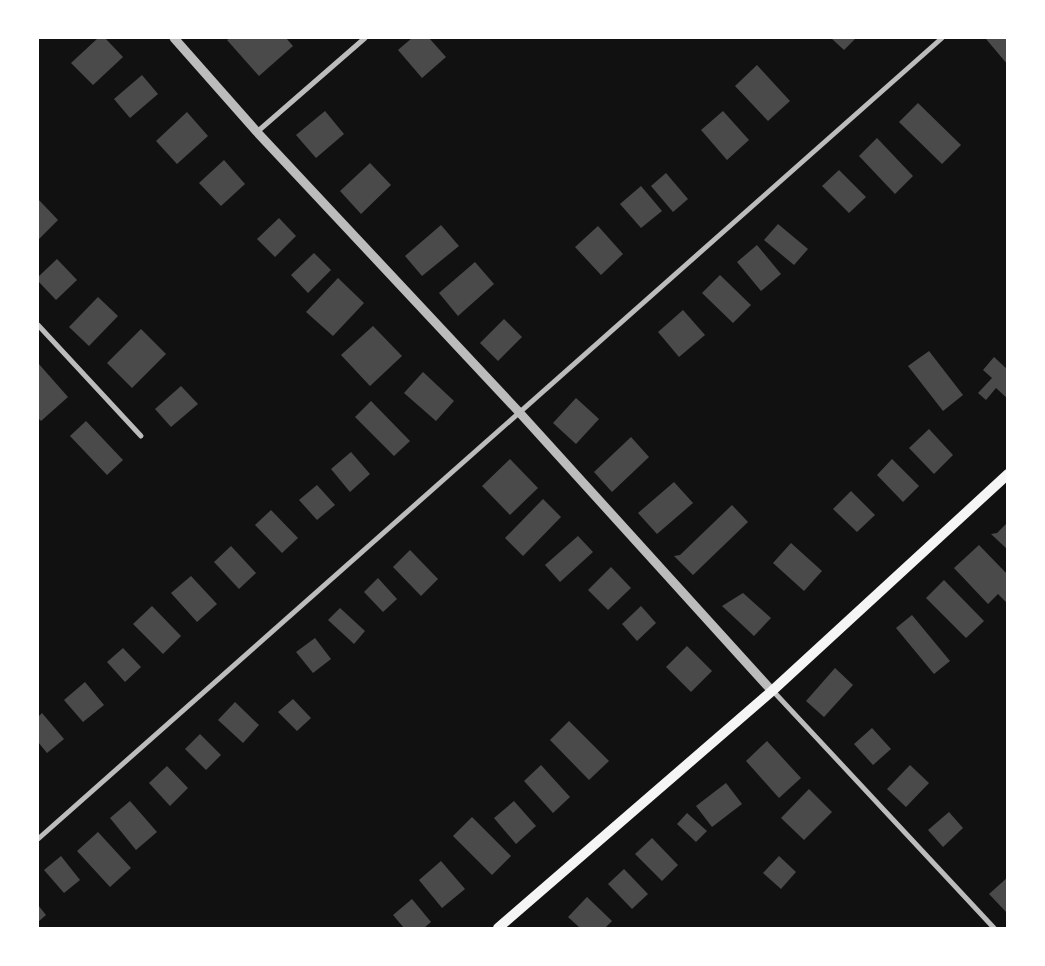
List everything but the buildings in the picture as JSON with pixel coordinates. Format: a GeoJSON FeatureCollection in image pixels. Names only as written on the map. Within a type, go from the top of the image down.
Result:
{"type":"FeatureCollection","features":[{"type":"Feature","properties":{"kind":"main road"},"geometry":{"type":"LineString","coordinates":[[498,928],[772,691],[1008,474]]}},
{"type":"Feature","properties":{"kind":"street"},"geometry":{"type":"LineString","coordinates":[[174,38],[257,132],[519,412],[772,691],[994,928]]}},
{"type":"Feature","properties":{"kind":"street"},"geometry":{"type":"LineString","coordinates":[[257,132],[365,38]]}},
{"type":"Feature","properties":{"kind":"street"},"geometry":{"type":"LineString","coordinates":[[38,838],[942,38]]}},
{"type":"Feature","properties":{"kind":"street"},"geometry":{"type":"LineString","coordinates":[[38,324],[141,436]]}}]}
